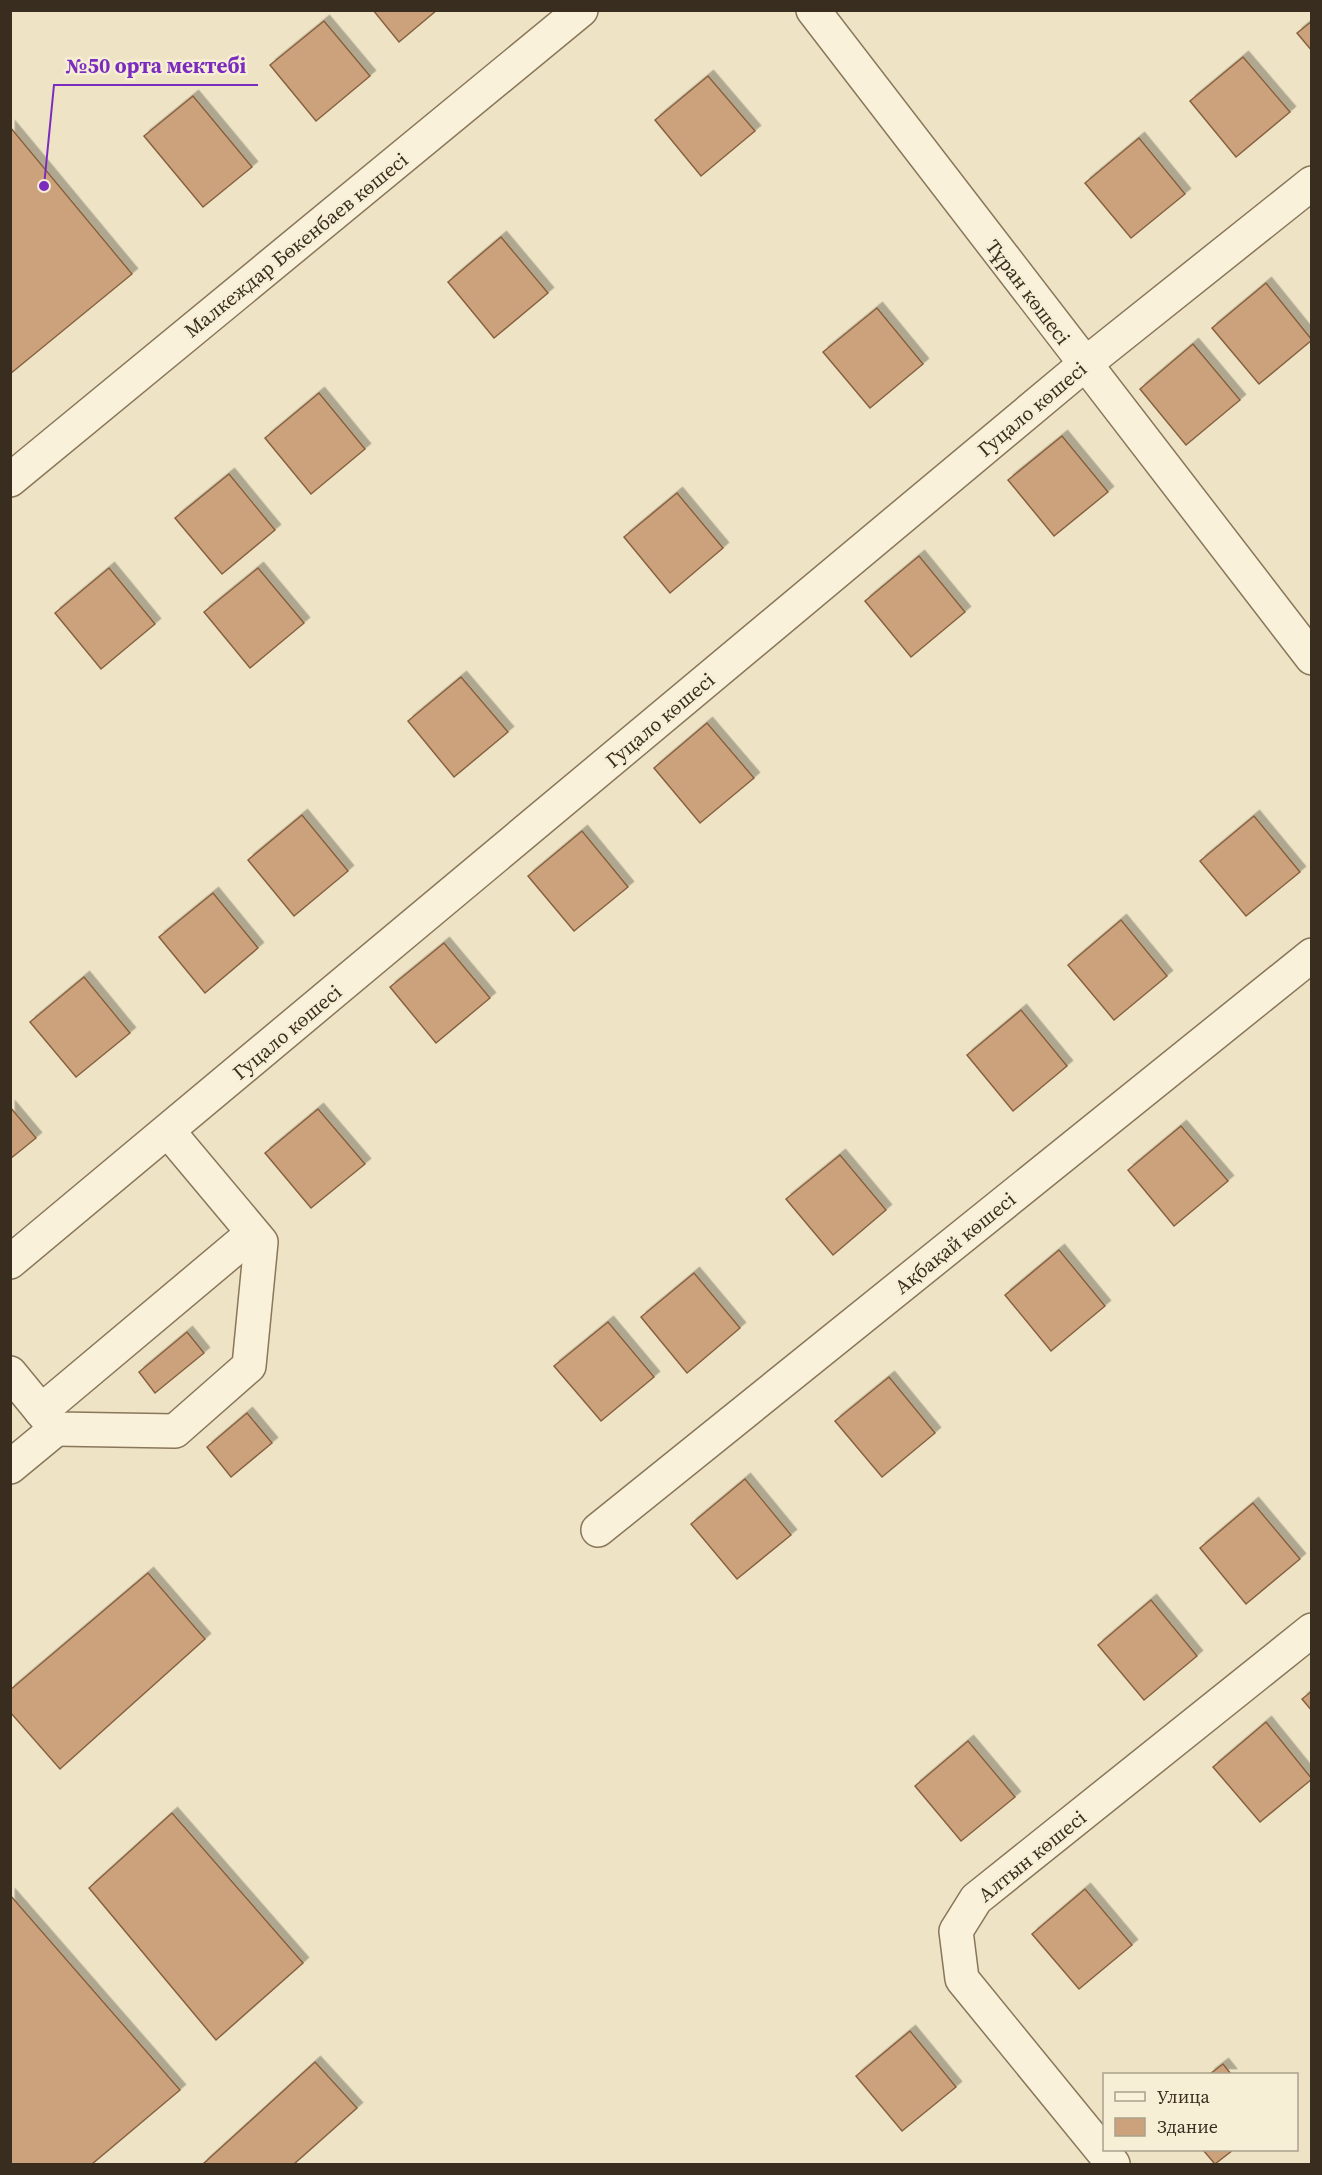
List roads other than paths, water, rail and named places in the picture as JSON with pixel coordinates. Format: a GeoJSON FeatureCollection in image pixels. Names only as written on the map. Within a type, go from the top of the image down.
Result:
{"type":"FeatureCollection","features":[{"type":"Feature","properties":{"kind":"street","name":"Малкеждар Бөкенбаев көшесі"},"geometry":{"type":"LineString","coordinates":[[10,480],[581,10]]}},
{"type":"Feature","properties":{"kind":"street","name":"Тұран көшесі"},"geometry":{"type":"LineString","coordinates":[[813,10],[1311,657]]}},
{"type":"Feature","properties":{"kind":"street","name":"Гуцало көшесі"},"geometry":{"type":"LineString","coordinates":[[10,1262],[1084,365],[1311,183]]}},
{"type":"Feature","properties":{"kind":"street","name":"Ақбақай көшесі"},"geometry":{"type":"LineString","coordinates":[[598,1530],[1311,955]]}},
{"type":"Feature","properties":{"kind":"street"},"geometry":{"type":"LineString","coordinates":[[10,1373],[49,1420],[175,1431],[249,1366],[261,1242],[168,1131]]}},
{"type":"Feature","properties":{"kind":"street"},"geometry":{"type":"LineString","coordinates":[[10,1467],[49,1420],[253,1233]]}},
{"type":"Feature","properties":{"kind":"street","name":"Алтын көшесі"},"geometry":{"type":"LineString","coordinates":[[1113,2164],[962,1979],[956,1931],[976,1899],[1311,1630]]}},
{"type":"Feature","properties":{"kind":"place","name":"№50 орта мектебі"},"geometry":{"type":"Point","coordinates":[44,186]}}]}
